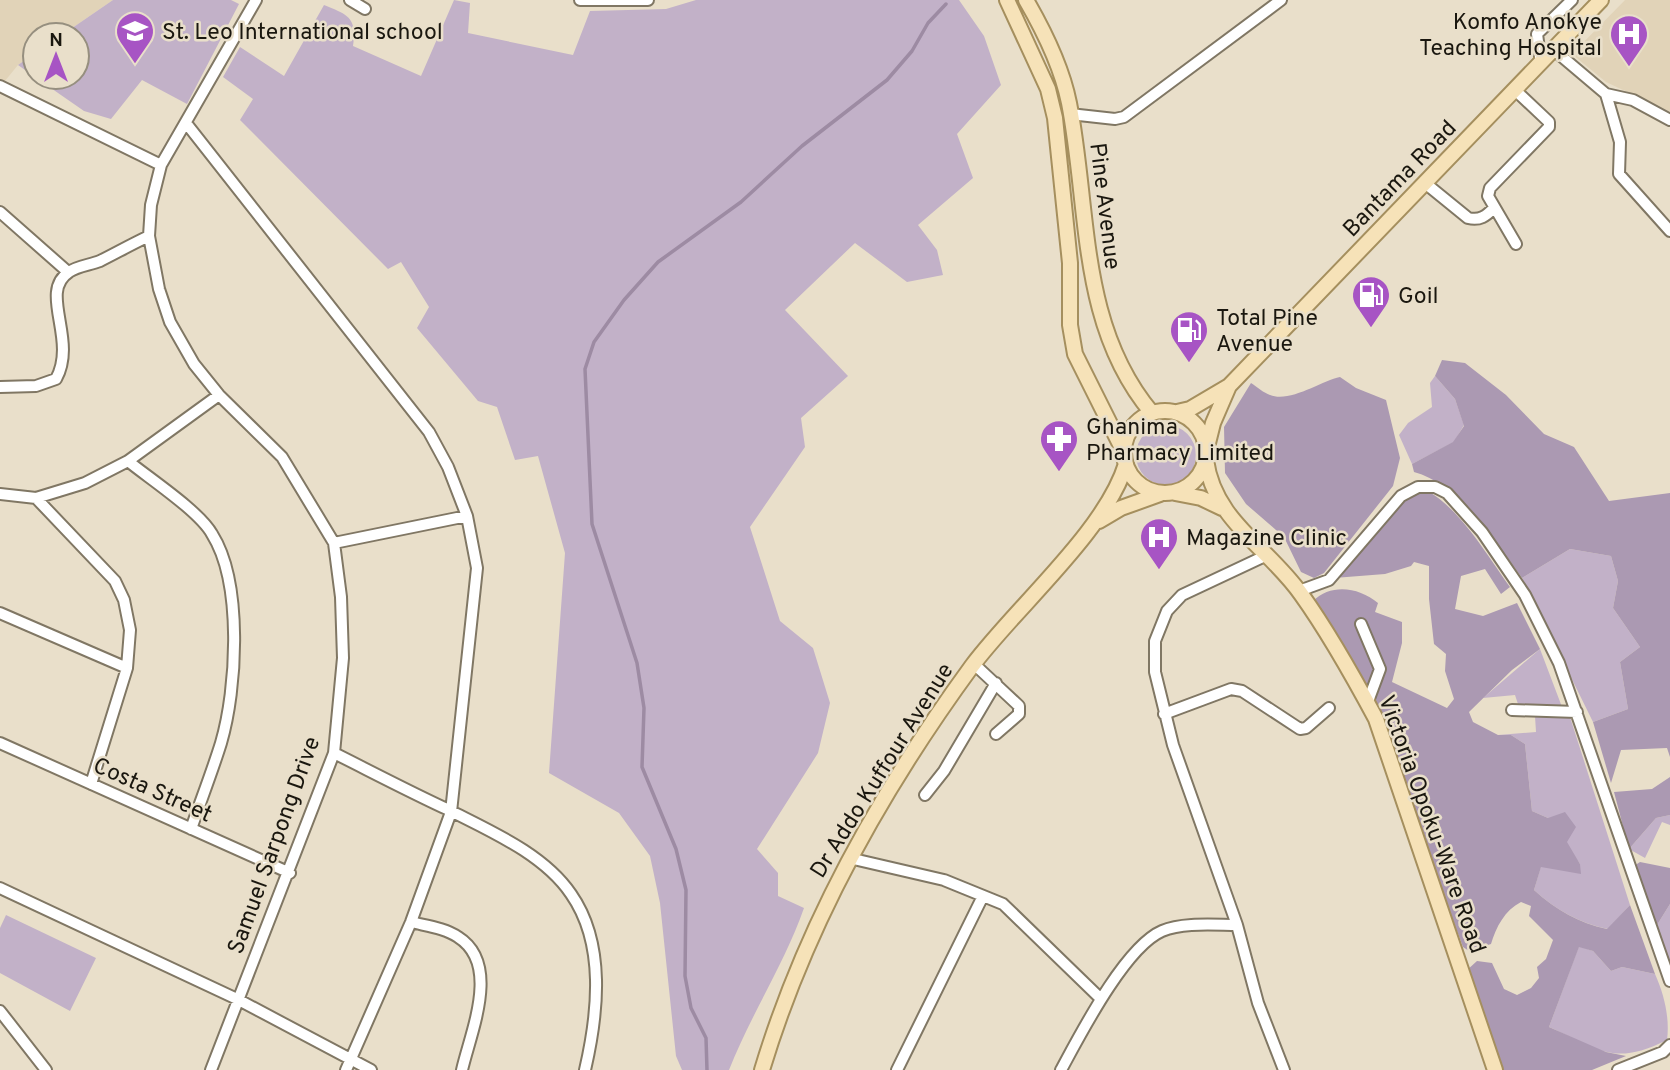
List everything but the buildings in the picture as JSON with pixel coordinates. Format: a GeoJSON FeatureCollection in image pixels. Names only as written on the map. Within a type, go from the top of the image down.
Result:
{"type":"FeatureCollection","features":[{"type":"Feature","properties":{"kind":"main road"},"geometry":{"type":"LineString","coordinates":[[1007,0],[1048,89],[1055,118],[1070,263],[1070,325],[1075,354],[1132,477],[1142,486],[1201,498],[1223,509]]}},
{"type":"Feature","properties":{"kind":"main road","name":"Pine Avenue"},"geometry":{"type":"LineString","coordinates":[[1026,0],[1061,78],[1070,114],[1086,246],[1098,308],[1126,377],[1152,413]]}},
{"type":"Feature","properties":{"kind":"main road","name":"Bantama Road"},"geometry":{"type":"LineString","coordinates":[[1229,386],[1601,0]]}},
{"type":"Feature","properties":{"kind":"main road"},"geometry":{"type":"LineString","coordinates":[[1092,526],[1114,494],[1125,458],[1126,437],[1134,425],[1152,413],[1190,409],[1229,386]]}},
{"type":"Feature","properties":{"kind":"main road"},"geometry":{"type":"LineString","coordinates":[[1092,526],[1121,508],[1168,493],[1198,479],[1207,454],[1213,423],[1229,386]]}},
{"type":"Feature","properties":{"kind":"main road"},"geometry":{"type":"LineString","coordinates":[[1177,412],[1190,418],[1200,428],[1212,488],[1223,509]]}},
{"type":"Feature","properties":{"kind":"main road","name":"Victoria Opoku-Ware Road"},"geometry":{"type":"LineString","coordinates":[[1223,509],[1299,592],[1376,719],[1495,1070]]}},
{"type":"Feature","properties":{"kind":"main road","name":"Dr Addo Kuffour Avenue"},"geometry":{"type":"LineString","coordinates":[[762,1070],[798,968],[849,858],[938,715],[974,664],[1092,526]]}},
{"type":"Feature","properties":{"kind":"street","name":"Samuel Sarpong Drive"},"geometry":{"type":"LineString","coordinates":[[211,1070],[237,999],[290,873],[334,753],[343,658],[341,597],[334,542],[282,457],[219,395],[194,364],[170,322],[159,289],[149,236],[151,205],[161,165],[256,0]]}},
{"type":"Feature","properties":{"kind":"street"},"geometry":{"type":"LineString","coordinates":[[350,0],[365,9]]}},
{"type":"Feature","properties":{"kind":"street"},"geometry":{"type":"LineString","coordinates":[[580,0],[648,0]]}},
{"type":"Feature","properties":{"kind":"street"},"geometry":{"type":"LineString","coordinates":[[1070,114],[1115,119],[1124,117],[1281,0]]}},
{"type":"Feature","properties":{"kind":"street"},"geometry":{"type":"LineString","coordinates":[[1541,64],[1536,34],[1572,0]]}},
{"type":"Feature","properties":{"kind":"street"},"geometry":{"type":"LineString","coordinates":[[1554,50],[1606,94],[1633,100],[1669,117]]}},
{"type":"Feature","properties":{"kind":"street"},"geometry":{"type":"LineString","coordinates":[[0,86],[161,165]]}},
{"type":"Feature","properties":{"kind":"street"},"geometry":{"type":"LineString","coordinates":[[1515,90],[1549,122],[1549,127],[1490,188],[1488,196],[1517,244]]}},
{"type":"Feature","properties":{"kind":"street"},"geometry":{"type":"LineString","coordinates":[[1606,94],[1620,142],[1619,174],[1670,231]]}},
{"type":"Feature","properties":{"kind":"street"},"geometry":{"type":"LineString","coordinates":[[187,123],[429,432],[448,467],[467,516],[477,568],[451,811],[411,922],[348,1065]]}},
{"type":"Feature","properties":{"kind":"street"},"geometry":{"type":"LineString","coordinates":[[1425,183],[1468,218],[1476,220],[1486,217],[1494,208]]}},
{"type":"Feature","properties":{"kind":"street"},"geometry":{"type":"LineString","coordinates":[[0,212],[68,272]]}},
{"type":"Feature","properties":{"kind":"street"},"geometry":{"type":"LineString","coordinates":[[0,387],[36,386],[56,379],[64,361],[65,347],[55,290],[68,272],[100,261],[149,236]]}},
{"type":"Feature","properties":{"kind":"street"},"geometry":{"type":"LineString","coordinates":[[0,494],[36,498],[85,483],[128,461],[219,395]]}},
{"type":"Feature","properties":{"kind":"street"},"geometry":{"type":"LineString","coordinates":[[128,461],[211,531],[228,579],[232,622],[228,705],[222,741],[191,829]]}},
{"type":"Feature","properties":{"kind":"street"},"geometry":{"type":"LineString","coordinates":[[1299,592],[1329,580],[1401,496],[1418,487],[1435,487],[1447,493],[1482,532],[1525,595],[1559,663],[1670,981]]}},
{"type":"Feature","properties":{"kind":"street"},"geometry":{"type":"LineString","coordinates":[[36,498],[121,592],[130,630],[127,668],[91,783]]}},
{"type":"Feature","properties":{"kind":"street"},"geometry":{"type":"LineString","coordinates":[[334,542],[467,516]]}},
{"type":"Feature","properties":{"kind":"street"},"geometry":{"type":"LineString","coordinates":[[1265,556],[1182,595],[1167,611],[1155,641],[1155,672],[1164,714],[1237,925],[1258,1003],[1284,1070]]}},
{"type":"Feature","properties":{"kind":"street"},"geometry":{"type":"LineString","coordinates":[[0,614],[127,668]]}},
{"type":"Feature","properties":{"kind":"street"},"geometry":{"type":"LineString","coordinates":[[1361,624],[1380,669],[1367,704]]}},
{"type":"Feature","properties":{"kind":"street"},"geometry":{"type":"LineString","coordinates":[[974,664],[1019,706],[1019,714],[996,734]]}},
{"type":"Feature","properties":{"kind":"street"},"geometry":{"type":"LineString","coordinates":[[925,795],[944,771],[996,683]]}},
{"type":"Feature","properties":{"kind":"street"},"geometry":{"type":"LineString","coordinates":[[1164,714],[1231,689],[1242,691],[1300,729],[1306,728],[1329,708]]}},
{"type":"Feature","properties":{"kind":"street"},"geometry":{"type":"LineString","coordinates":[[1512,710],[1577,712]]}},
{"type":"Feature","properties":{"kind":"street","name":"Costa Street"},"geometry":{"type":"LineString","coordinates":[[0,743],[290,873]]}},
{"type":"Feature","properties":{"kind":"street"},"geometry":{"type":"LineString","coordinates":[[334,753],[494,831],[531,855],[571,893],[590,933],[596,972],[594,1029],[585,1070]]}},
{"type":"Feature","properties":{"kind":"street"},"geometry":{"type":"LineString","coordinates":[[849,858],[944,880],[1003,904],[1100,998]]}},
{"type":"Feature","properties":{"kind":"street"},"geometry":{"type":"LineString","coordinates":[[0,888],[237,999],[348,1065],[371,1070]]}},
{"type":"Feature","properties":{"kind":"street"},"geometry":{"type":"LineString","coordinates":[[897,1070],[983,896]]}},
{"type":"Feature","properties":{"kind":"street"},"geometry":{"type":"LineString","coordinates":[[411,922],[446,930],[460,938],[474,951],[480,968],[481,988],[461,1070]]}},
{"type":"Feature","properties":{"kind":"street"},"geometry":{"type":"LineString","coordinates":[[1061,1070],[1100,998],[1145,943],[1162,931],[1237,925]]}},
{"type":"Feature","properties":{"kind":"street"},"geometry":{"type":"LineString","coordinates":[[0,1011],[46,1070]]}},
{"type":"Feature","properties":{"kind":"street"},"geometry":{"type":"LineString","coordinates":[[1618,1070],[1663,1052],[1670,1045]]}},
{"type":"Feature","properties":{"kind":"shaded area"},"geometry":{"type":"Polygon","coordinates":[[[0,0],[113,0],[82,21],[21,21],[21,63],[0,87],[0,0]]]}},
{"type":"Feature","properties":{"kind":"shaded area"},"geometry":{"type":"Polygon","coordinates":[[[113,0],[231,0],[239,4],[187,104],[142,80],[111,119],[84,111],[55,91],[91,91],[91,21],[82,21],[113,0]]]}},
{"type":"Feature","properties":{"kind":"shaded area"},"geometry":{"type":"Polygon","coordinates":[[[454,0],[470,3],[468,33],[573,55],[590,11],[666,9],[696,0],[959,0],[984,36],[1001,85],[957,134],[973,178],[918,225],[937,250],[943,275],[907,282],[855,243],[785,310],[848,376],[801,418],[805,447],[750,527],[780,621],[813,648],[830,703],[818,753],[757,849],[778,873],[778,896],[804,908],[729,1070],[682,1070],[676,1056],[660,903],[650,856],[619,813],[549,773],[565,553],[538,456],[515,460],[497,407],[478,401],[417,328],[429,307],[401,262],[388,269],[240,120],[253,99],[223,77],[240,47],[284,76],[324,5],[345,15],[352,23],[353,46],[421,76],[454,0]]]}},
{"type":"Feature","properties":{"kind":"shaded area","name":"Komfo Anokye Teaching Hospital"},"geometry":{"type":"Polygon","coordinates":[[[1625,0],[1670,0],[1670,112],[1606,82],[1572,54],[1625,0]]]}},
{"type":"Feature","properties":{"kind":"shaded area"},"geometry":{"type":"Polygon","coordinates":[[[1442,360],[1465,363],[1506,395],[1544,434],[1574,447],[1609,501],[1670,493],[1670,757],[1667,748],[1621,750],[1611,783],[1593,722],[1628,709],[1620,662],[1640,647],[1613,608],[1618,581],[1611,556],[1570,549],[1522,578],[1488,531],[1461,501],[1431,479],[1414,472],[1412,464],[1453,442],[1464,426],[1455,399],[1435,376],[1442,360]]]}},
{"type":"Feature","properties":{"kind":"shaded area"},"geometry":{"type":"Polygon","coordinates":[[[1435,376],[1455,399],[1464,425],[1454,442],[1412,464],[1399,435],[1408,423],[1432,407],[1430,383],[1435,376]]]}},
{"type":"Feature","properties":{"kind":"shaded area"},"geometry":{"type":"Polygon","coordinates":[[[1340,377],[1356,388],[1386,400],[1400,458],[1393,486],[1324,573],[1314,578],[1301,572],[1284,537],[1246,504],[1225,473],[1224,427],[1251,383],[1278,397],[1340,377]]]}},
{"type":"Feature","properties":{"kind":"shaded area"},"geometry":{"type":"Polygon","coordinates":[[[1160,425],[1172,425],[1188,433],[1194,443],[1194,467],[1188,477],[1172,485],[1160,485],[1144,477],[1136,461],[1136,449],[1144,433],[1160,425]]]}},
{"type":"Feature","properties":{"kind":"shaded area"},"geometry":{"type":"Polygon","coordinates":[[[1427,491],[1462,521],[1510,587],[1501,594],[1485,569],[1461,576],[1455,609],[1483,616],[1517,603],[1540,649],[1512,670],[1469,712],[1473,722],[1498,735],[1511,735],[1525,744],[1532,811],[1548,818],[1565,812],[1576,827],[1567,842],[1580,864],[1581,874],[1541,867],[1534,890],[1568,915],[1607,929],[1630,905],[1655,974],[1622,967],[1611,971],[1593,951],[1579,947],[1549,1027],[1606,1052],[1626,1056],[1592,1070],[1502,1070],[1466,971],[1477,961],[1492,963],[1504,989],[1517,995],[1531,988],[1539,978],[1537,967],[1546,959],[1553,940],[1529,916],[1531,906],[1521,902],[1502,920],[1491,944],[1469,951],[1463,947],[1367,691],[1313,601],[1328,591],[1354,591],[1378,603],[1375,612],[1402,622],[1402,643],[1392,682],[1447,708],[1454,699],[1445,671],[1446,654],[1434,644],[1429,599],[1429,566],[1414,562],[1411,566],[1385,574],[1334,578],[1404,498],[1427,491]]]}},
{"type":"Feature","properties":{"kind":"shaded area"},"geometry":{"type":"Polygon","coordinates":[[[1570,549],[1611,556],[1618,581],[1613,608],[1640,647],[1620,662],[1628,709],[1593,722],[1522,578],[1570,549]]]}},
{"type":"Feature","properties":{"kind":"shaded area"},"geometry":{"type":"Polygon","coordinates":[[[1540,649],[1562,707],[1519,707],[1515,695],[1483,698],[1540,649]]]}},
{"type":"Feature","properties":{"kind":"shaded area"},"geometry":{"type":"Polygon","coordinates":[[[1535,716],[1570,717],[1630,905],[1608,929],[1568,915],[1534,890],[1541,866],[1580,864],[1548,818],[1532,811],[1525,744],[1511,735],[1498,735],[1536,732],[1535,716]]]}},
{"type":"Feature","properties":{"kind":"shaded area"},"geometry":{"type":"Polygon","coordinates":[[[1670,777],[1670,815],[1656,818],[1629,849],[1614,792],[1652,789],[1670,777]]]}},
{"type":"Feature","properties":{"kind":"shaded area"},"geometry":{"type":"Polygon","coordinates":[[[1670,815],[1670,825],[1662,822],[1645,858],[1629,849],[1656,818],[1670,815]]]}},
{"type":"Feature","properties":{"kind":"shaded area"},"geometry":{"type":"Polygon","coordinates":[[[1640,862],[1670,868],[1670,904],[1654,926],[1634,866],[1640,862]]]}},
{"type":"Feature","properties":{"kind":"shaded area"},"geometry":{"type":"Polygon","coordinates":[[[1670,904],[1670,968],[1657,925],[1670,904]]]}},
{"type":"Feature","properties":{"kind":"shaded area"},"geometry":{"type":"Polygon","coordinates":[[[6,915],[96,958],[70,1011],[0,973],[0,928],[6,915]]]}},
{"type":"Feature","properties":{"kind":"shaded area"},"geometry":{"type":"Polygon","coordinates":[[[1579,946],[1593,951],[1611,971],[1622,967],[1655,974],[1666,1006],[1667,1040],[1648,1048],[1619,1054],[1594,1048],[1549,1027],[1579,946]]]}},
{"type":"Feature","properties":{"kind":"waterway"},"geometry":{"type":"LineString","coordinates":[[707,1070],[706,1038],[691,1008],[685,976],[686,890],[676,849],[642,767],[644,708],[637,663],[592,524],[585,369],[594,342],[624,300],[658,262],[741,202],[802,146],[887,80],[912,51],[928,23],[946,4]]}},
{"type":"Feature","properties":{"kind":"place","name":"St. Leo International school"},"geometry":{"type":"Point","coordinates":[135,65]}},
{"type":"Feature","properties":{"kind":"place","name":"Komfo Anokye Teaching Hospital"},"geometry":{"type":"Point","coordinates":[1629,68]}},
{"type":"Feature","properties":{"kind":"place","name":"Goil"},"geometry":{"type":"Point","coordinates":[1371,329]}},
{"type":"Feature","properties":{"kind":"place","name":"Total Pine Avenue"},"geometry":{"type":"Point","coordinates":[1189,364]}},
{"type":"Feature","properties":{"kind":"place","name":"Ghanima Pharmacy Limited"},"geometry":{"type":"Point","coordinates":[1059,473]}},
{"type":"Feature","properties":{"kind":"place","name":"Magazine Clinic"},"geometry":{"type":"Point","coordinates":[1159,571]}}]}
